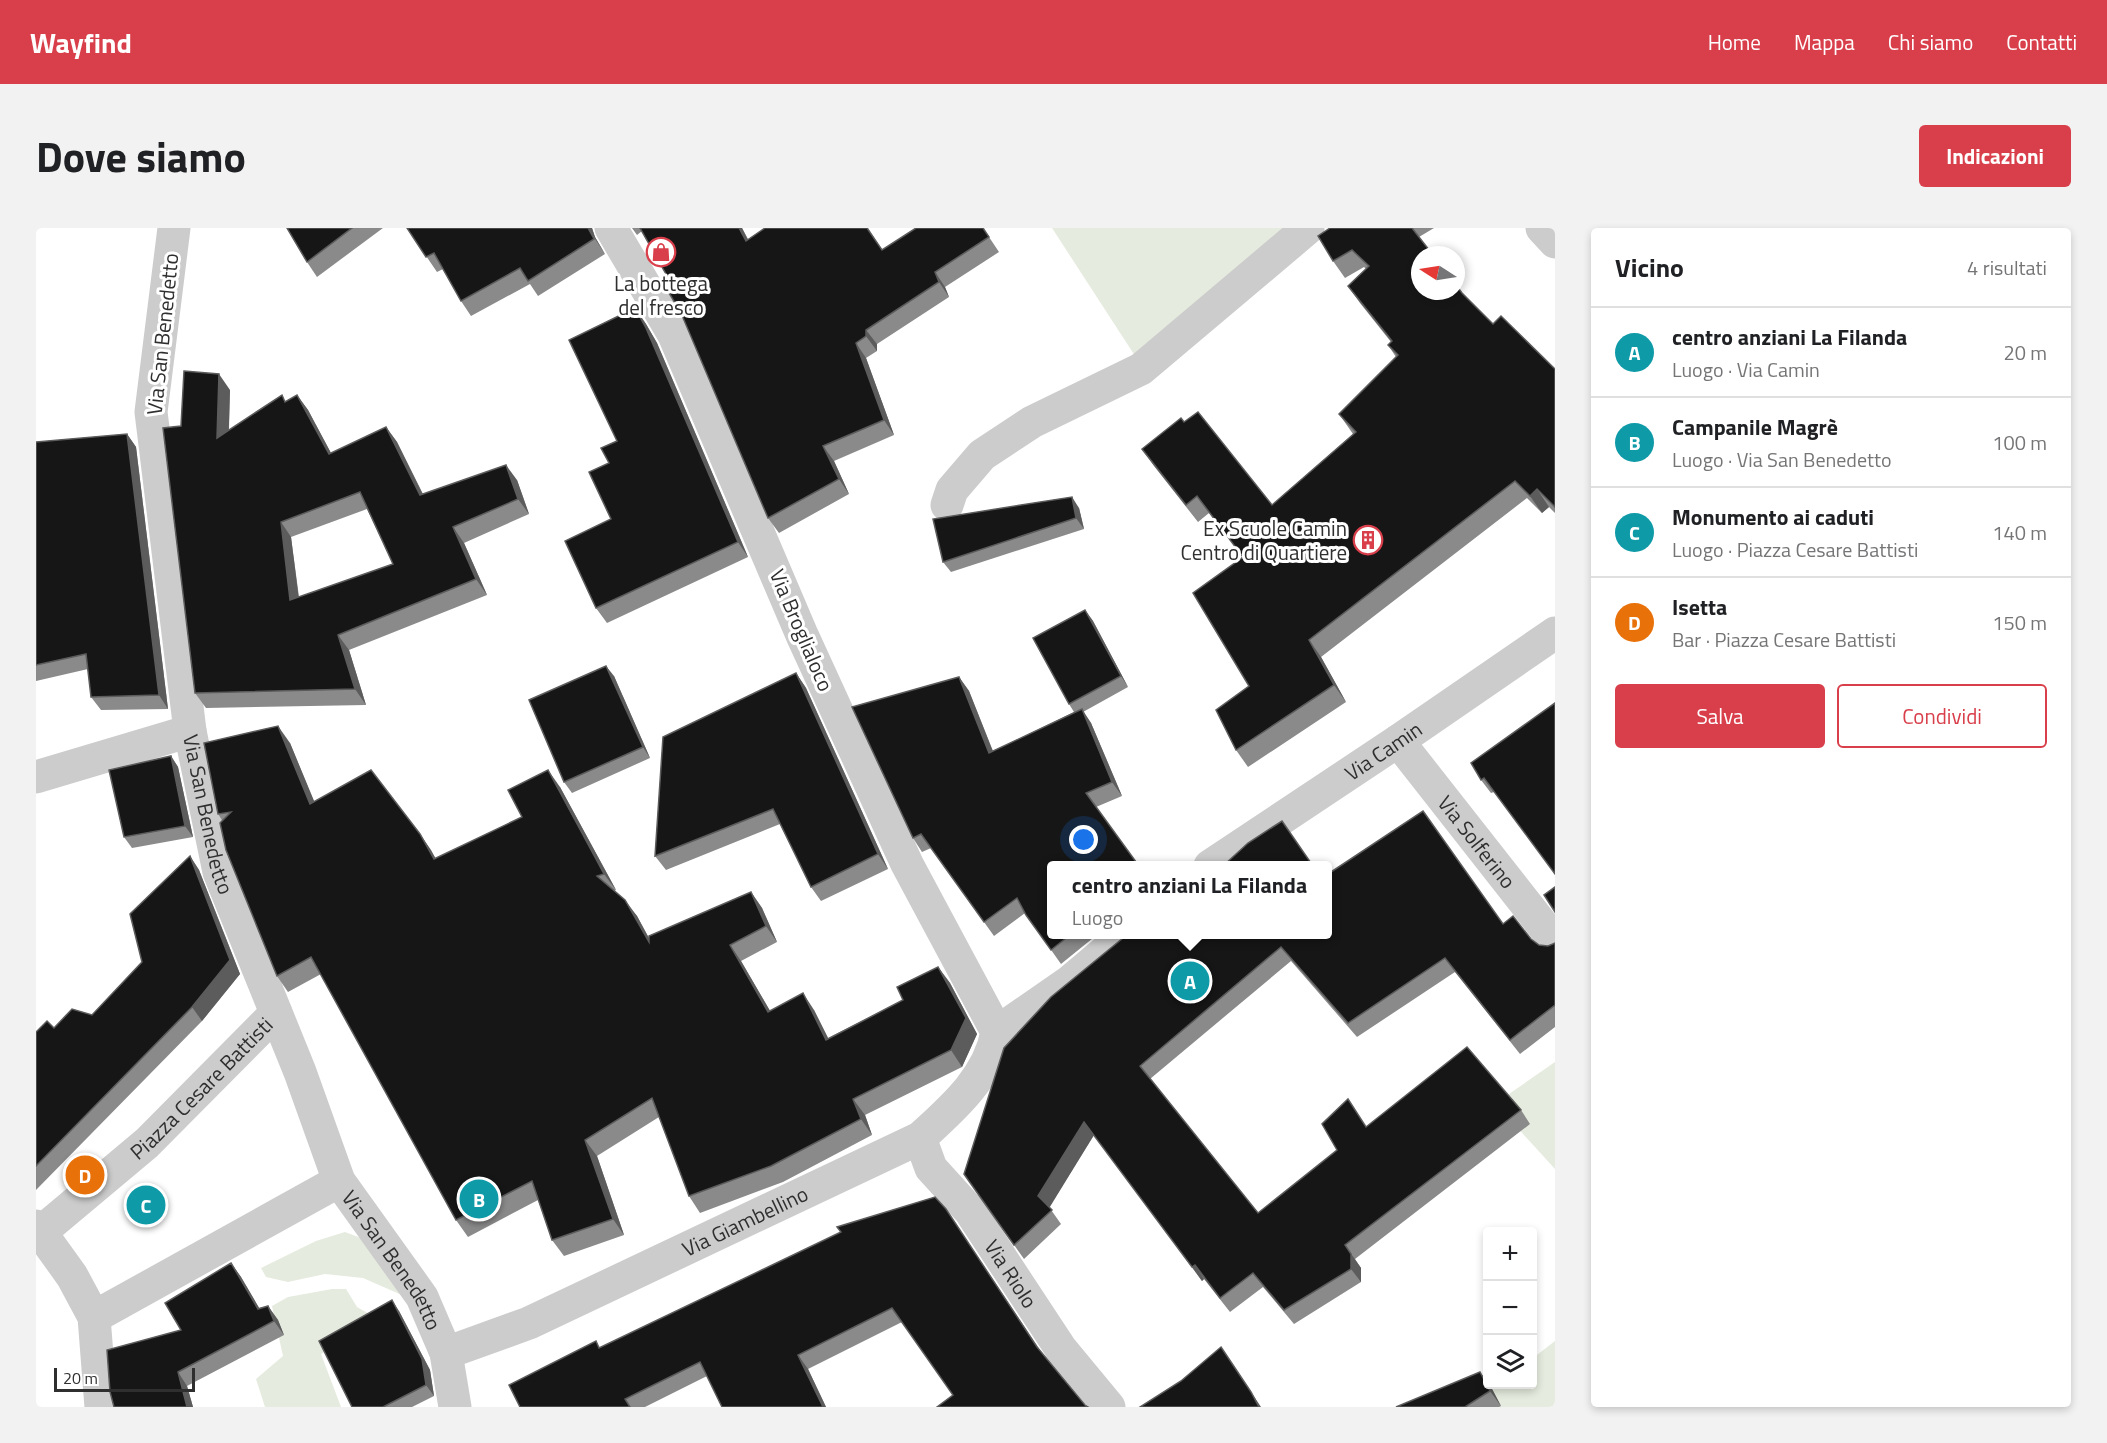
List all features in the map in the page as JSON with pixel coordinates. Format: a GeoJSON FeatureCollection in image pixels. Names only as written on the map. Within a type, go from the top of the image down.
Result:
{"type":"FeatureCollection","features":[{"type":"Feature","properties":{"kind":"street","name":"Via San Benedetto"},"geometry":{"type":"LineString","coordinates":[[174,228],[151,412],[190,730],[219,872],[276,1013],[339,1181],[422,1297],[446,1353],[455,1407]]}},
{"type":"Feature","properties":{"kind":"street","name":"Via Broglialoco"},"geometry":{"type":"LineString","coordinates":[[611,228],[674,335],[802,635],[907,864],[997,1032]]}},
{"type":"Feature","properties":{"kind":"street"},"geometry":{"type":"LineString","coordinates":[[947,505],[952,490],[982,455],[1032,422],[1141,369],[1308,228]]}},
{"type":"Feature","properties":{"kind":"street"},"geometry":{"type":"LineString","coordinates":[[1542,228],[1555,242]]}},
{"type":"Feature","properties":{"kind":"street","name":"Via Camin"},"geometry":{"type":"LineString","coordinates":[[1218,861],[1555,633]]}},
{"type":"Feature","properties":{"kind":"street"},"geometry":{"type":"LineString","coordinates":[[36,777],[190,730]]}},
{"type":"Feature","properties":{"kind":"street","name":"Via Solferino"},"geometry":{"type":"LineString","coordinates":[[1398,741],[1555,941]]}},
{"type":"Feature","properties":{"kind":"street"},"geometry":{"type":"LineString","coordinates":[[997,1032],[1069,982],[1120,939]]}},
{"type":"Feature","properties":{"kind":"street","name":"Piazza Cesare Battisti"},"geometry":{"type":"LineString","coordinates":[[39,1228],[147,1143],[276,1013]]}},
{"type":"Feature","properties":{"kind":"street","name":"Via Giambellino"},"geometry":{"type":"LineString","coordinates":[[446,1353],[536,1320],[920,1138],[955,1106],[981,1073],[993,1052],[997,1032]]}},
{"type":"Feature","properties":{"kind":"street","name":"Via Riolo"},"geometry":{"type":"LineString","coordinates":[[920,1138],[931,1168],[970,1211],[1060,1348],[1109,1407]]}},
{"type":"Feature","properties":{"kind":"street"},"geometry":{"type":"LineString","coordinates":[[94,1317],[339,1181]]}},
{"type":"Feature","properties":{"kind":"street"},"geometry":{"type":"LineString","coordinates":[[39,1228],[72,1276],[94,1317],[101,1407]]}},
{"type":"Feature","properties":{"kind":"shaded area"},"geometry":{"type":"Polygon","coordinates":[[[1052,228],[1293,228],[1139,362],[1052,228]]]}},
{"type":"Feature","properties":{"kind":"shaded area"},"geometry":{"type":"Polygon","coordinates":[[[1555,1062],[1555,1169],[1512,1122],[1523,1114],[1509,1094],[1555,1062]]]}},
{"type":"Feature","properties":{"kind":"shaded area"},"geometry":{"type":"Polygon","coordinates":[[[345,1232],[366,1240],[411,1299],[363,1278],[325,1274],[288,1282],[266,1277],[261,1268],[316,1241],[345,1232]]]}},
{"type":"Feature","properties":{"kind":"shaded area"},"geometry":{"type":"Polygon","coordinates":[[[332,1289],[346,1289],[357,1307],[378,1319],[321,1354],[341,1407],[265,1407],[256,1379],[283,1356],[272,1306],[288,1297],[332,1289]]]}},
{"type":"Feature","properties":{"kind":"shaded area"},"geometry":{"type":"Polygon","coordinates":[[[1555,1341],[1555,1407],[1470,1407],[1494,1389],[1537,1389],[1537,1355],[1555,1341]]]}},
{"type":"Feature","properties":{"kind":"building"},"geometry":{"type":"Polygon","coordinates":[[[287,228],[352,228],[307,262],[287,228]]]}},
{"type":"Feature","properties":{"kind":"building"},"geometry":{"type":"Polygon","coordinates":[[[407,228],[588,228],[594,239],[528,281],[520,268],[461,301],[434,253],[426,257],[407,228]]]}},
{"type":"Feature","properties":{"kind":"building"},"geometry":{"type":"Polygon","coordinates":[[[640,228],[739,228],[746,241],[765,228],[867,228],[882,250],[916,228],[983,228],[989,237],[935,272],[939,282],[866,330],[866,336],[856,343],[884,420],[823,446],[839,479],[768,518],[681,313],[669,293],[675,290],[640,228]]]}},
{"type":"Feature","properties":{"kind":"building"},"geometry":{"type":"Polygon","coordinates":[[[1330,228],[1412,228],[1426,246],[1411,246],[1411,300],[1465,300],[1465,296],[1493,324],[1501,316],[1555,369],[1555,507],[1537,489],[1530,496],[1515,481],[1309,640],[1334,685],[1236,750],[1216,710],[1249,686],[1193,593],[1243,557],[1197,496],[1186,505],[1142,449],[1181,418],[1184,422],[1198,412],[1272,505],[1356,432],[1339,414],[1398,355],[1388,345],[1392,341],[1348,286],[1369,266],[1352,250],[1333,261],[1318,236],[1330,228]]]}},
{"type":"Feature","properties":{"kind":"building"},"geometry":{"type":"Polygon","coordinates":[[[635,308],[646,328],[738,542],[596,608],[565,541],[611,519],[589,472],[609,463],[601,448],[617,441],[569,340],[635,308]]]}},
{"type":"Feature","properties":{"kind":"building"},"geometry":{"type":"Polygon","coordinates":[[[184,371],[219,374],[217,438],[282,395],[285,402],[297,395],[329,454],[386,427],[420,495],[506,465],[518,499],[453,527],[476,579],[338,635],[355,689],[195,693],[163,428],[181,426],[184,371]],[[360,492],[281,522],[290,600],[393,564],[360,492]]]}},
{"type":"Feature","properties":{"kind":"building"},"geometry":{"type":"Polygon","coordinates":[[[127,434],[159,695],[91,697],[86,654],[36,665],[36,442],[127,434]]]}},
{"type":"Feature","properties":{"kind":"building"},"geometry":{"type":"Polygon","coordinates":[[[1072,497],[1076,518],[943,562],[933,519],[1072,497]]]}},
{"type":"Feature","properties":{"kind":"building"},"geometry":{"type":"Polygon","coordinates":[[[1085,610],[1121,676],[1069,704],[1033,638],[1085,610]]]}},
{"type":"Feature","properties":{"kind":"building"},"geometry":{"type":"Polygon","coordinates":[[[606,666],[643,747],[564,782],[529,700],[606,666]]]}},
{"type":"Feature","properties":{"kind":"building"},"geometry":{"type":"Polygon","coordinates":[[[796,673],[878,854],[811,887],[773,809],[655,856],[663,737],[796,673]]]}},
{"type":"Feature","properties":{"kind":"building"},"geometry":{"type":"Polygon","coordinates":[[[959,677],[989,753],[1082,709],[1112,782],[1086,793],[1135,861],[1047,861],[1047,939],[1065,939],[1051,950],[1017,898],[984,922],[921,834],[913,838],[852,707],[959,677]]]}},
{"type":"Feature","properties":{"kind":"building"},"geometry":{"type":"Polygon","coordinates":[[[1555,703],[1555,874],[1484,778],[1481,780],[1471,763],[1555,703]]]}},
{"type":"Feature","properties":{"kind":"building"},"geometry":{"type":"Polygon","coordinates":[[[278,726],[310,804],[371,770],[420,834],[434,859],[522,817],[508,790],[548,770],[604,874],[597,876],[625,900],[649,942],[649,936],[751,892],[766,926],[730,945],[768,1012],[803,993],[826,1040],[903,1000],[897,987],[938,967],[966,1018],[951,1050],[853,1099],[861,1119],[771,1166],[689,1196],[652,1098],[585,1140],[613,1219],[552,1240],[532,1181],[456,1220],[311,957],[277,976],[226,850],[220,823],[231,812],[218,814],[204,743],[278,726]]]}},
{"type":"Feature","properties":{"kind":"building"},"geometry":{"type":"Polygon","coordinates":[[[171,756],[185,826],[124,837],[109,770],[171,756]]]}},
{"type":"Feature","properties":{"kind":"building"},"geometry":{"type":"Polygon","coordinates":[[[1423,811],[1503,924],[1513,916],[1531,939],[1539,945],[1548,946],[1555,943],[1555,1005],[1510,1040],[1445,958],[1348,1023],[1281,947],[1140,1066],[1258,1213],[1337,1150],[1322,1124],[1348,1099],[1366,1127],[1467,1047],[1521,1110],[1345,1245],[1351,1254],[1351,1269],[1284,1310],[1253,1273],[1220,1298],[1195,1265],[1192,1267],[1084,1122],[1038,1196],[1052,1210],[1014,1245],[964,1174],[1004,1048],[1051,997],[1122,939],[1332,939],[1332,871],[1423,811]]]}},
{"type":"Feature","properties":{"kind":"building"},"geometry":{"type":"Polygon","coordinates":[[[1282,821],[1310,861],[1228,861],[1248,843],[1282,821]]]}},
{"type":"Feature","properties":{"kind":"building"},"geometry":{"type":"Polygon","coordinates":[[[190,856],[230,960],[192,1007],[36,1166],[36,1032],[47,1021],[54,1028],[72,1009],[92,1015],[142,962],[130,914],[190,856]]]}},
{"type":"Feature","properties":{"kind":"building"},"geometry":{"type":"Polygon","coordinates":[[[1555,887],[1555,912],[1544,895],[1555,887]]]}},
{"type":"Feature","properties":{"kind":"building"},"geometry":{"type":"Polygon","coordinates":[[[935,1197],[946,1209],[1037,1347],[1088,1407],[937,1407],[953,1395],[892,1308],[798,1355],[823,1407],[722,1407],[700,1362],[625,1399],[630,1407],[520,1407],[509,1385],[596,1341],[599,1348],[841,1232],[837,1227],[935,1197]]]}},
{"type":"Feature","properties":{"kind":"building"},"geometry":{"type":"Polygon","coordinates":[[[231,1263],[258,1309],[268,1306],[274,1321],[178,1372],[187,1407],[114,1407],[110,1392],[107,1350],[181,1330],[165,1303],[231,1263]]]}},
{"type":"Feature","properties":{"kind":"building"},"geometry":{"type":"Polygon","coordinates":[[[392,1300],[422,1359],[426,1385],[383,1407],[352,1407],[319,1341],[392,1300]]]}},
{"type":"Feature","properties":{"kind":"building"},"geometry":{"type":"Polygon","coordinates":[[[1221,1347],[1259,1407],[1140,1407],[1181,1381],[1221,1347]]]}},
{"type":"Feature","properties":{"kind":"building"},"geometry":{"type":"Polygon","coordinates":[[[1480,1372],[1483,1378],[1483,1389],[1490,1391],[1465,1407],[1396,1407],[1480,1372]]]}},
{"type":"Feature","properties":{"kind":"place","name":"La bottega del fresco"},"geometry":{"type":"Point","coordinates":[661,252]}},
{"type":"Feature","properties":{"kind":"place","name":"Ex Scuole Camin Centro di Quartiere"},"geometry":{"type":"Point","coordinates":[1368,540]}},
{"type":"Feature","properties":{"kind":"place","name":"centro anziani La Filanda"},"geometry":{"type":"Point","coordinates":[1190,981]}},
{"type":"Feature","properties":{"kind":"place","name":"Isetta"},"geometry":{"type":"Point","coordinates":[85,1175]}},
{"type":"Feature","properties":{"kind":"place","name":"Campanile Magrè"},"geometry":{"type":"Point","coordinates":[479,1199]}},
{"type":"Feature","properties":{"kind":"place","name":"Monumento ai caduti"},"geometry":{"type":"Point","coordinates":[146,1205]}}]}
